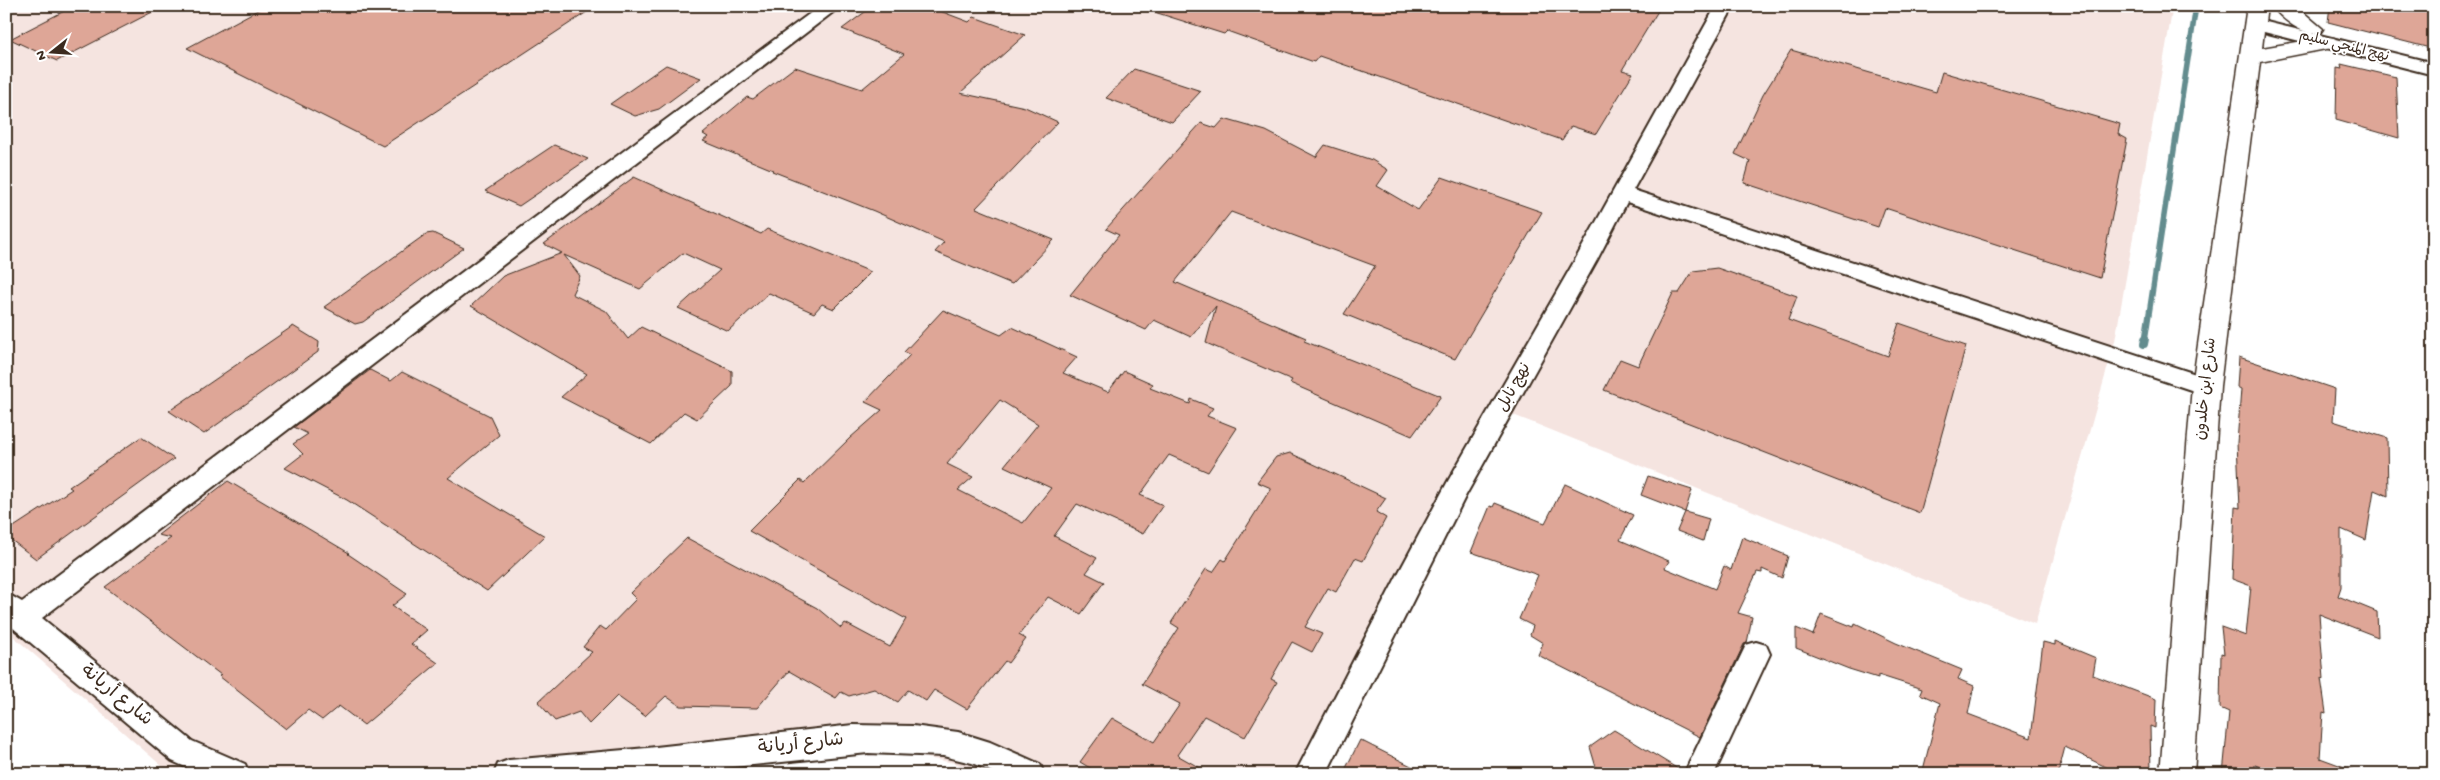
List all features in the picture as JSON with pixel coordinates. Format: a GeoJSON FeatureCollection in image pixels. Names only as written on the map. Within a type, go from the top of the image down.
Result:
{"type":"FeatureCollection","features":[{"type":"Feature","properties":{"kind":"street"},"geometry":{"type":"LineString","coordinates":[[14,612],[832,6]]}},
{"type":"Feature","properties":{"kind":"street","name":"نهج نابل"},"geometry":{"type":"LineString","coordinates":[[1310,774],[1408,580],[1457,488],[1586,260],[1725,6]]}},
{"type":"Feature","properties":{"kind":"street"},"geometry":{"type":"LineString","coordinates":[[2262,12],[2319,36]]}},
{"type":"Feature","properties":{"kind":"street","name":"نهج المنجي سليم"},"geometry":{"type":"LineString","coordinates":[[2262,12],[2319,36],[2434,69]]}},
{"type":"Feature","properties":{"kind":"street","name":"شارع ابن خلدون"},"geometry":{"type":"LineString","coordinates":[[2176,774],[2206,386],[2250,57],[2262,12]]}},
{"type":"Feature","properties":{"kind":"street"},"geometry":{"type":"LineString","coordinates":[[2250,57],[2319,36]]}},
{"type":"Feature","properties":{"kind":"street","name":"نهج المنجي سليم"},"geometry":{"type":"LineString","coordinates":[[2319,36],[2434,61]]}},
{"type":"Feature","properties":{"kind":"street"},"geometry":{"type":"LineString","coordinates":[[1621,193],[1824,262],[2206,386]]}},
{"type":"Feature","properties":{"kind":"street","name":"شارع أريانة"},"geometry":{"type":"LineString","coordinates":[[14,612],[182,751],[234,774]]}},
{"type":"Feature","properties":{"kind":"street"},"geometry":{"type":"LineString","coordinates":[[1699,774],[1756,654]]}},
{"type":"Feature","properties":{"kind":"street","name":"شارع أريانة"},"geometry":{"type":"LineString","coordinates":[[509,774],[647,762],[853,739],[926,740],[972,749],[1029,774]]}},
{"type":"Feature","properties":{"kind":"shaded area"},"geometry":{"type":"Polygon","coordinates":[[[6,6],[2173,6],[2115,341],[2035,624],[1496,408],[1325,774],[980,774],[954,763],[911,755],[851,754],[679,774],[177,774],[163,767],[6,630],[6,6]]]}},
{"type":"Feature","properties":{"kind":"building"},"geometry":{"type":"Polygon","coordinates":[[[74,6],[164,6],[57,61],[10,39],[74,6]]]}},
{"type":"Feature","properties":{"kind":"building"},"geometry":{"type":"Polygon","coordinates":[[[265,6],[596,6],[383,146],[187,48],[265,6]]]}},
{"type":"Feature","properties":{"kind":"building"},"geometry":{"type":"Polygon","coordinates":[[[873,6],[927,6],[969,22],[974,17],[1025,35],[960,93],[1025,107],[1058,122],[976,208],[1054,240],[1012,284],[935,252],[944,242],[874,211],[772,171],[703,141],[708,137],[703,134],[747,97],[753,99],[795,67],[862,89],[904,54],[842,29],[873,6]]]}},
{"type":"Feature","properties":{"kind":"building"},"geometry":{"type":"Polygon","coordinates":[[[1149,6],[1661,6],[1622,70],[1633,73],[1596,134],[1571,126],[1562,140],[1319,56],[1314,62],[1227,31],[1224,34],[1148,10],[1149,6]]]}},
{"type":"Feature","properties":{"kind":"building"},"geometry":{"type":"Polygon","coordinates":[[[2330,6],[2434,6],[2434,49],[2328,22],[2330,6]]]}},
{"type":"Feature","properties":{"kind":"building"},"geometry":{"type":"Polygon","coordinates":[[[1791,50],[1936,92],[1942,72],[2120,124],[2118,134],[2127,139],[2100,278],[1885,208],[1878,227],[1744,183],[1750,161],[1735,154],[1763,95],[1791,50]]]}},
{"type":"Feature","properties":{"kind":"building"},"geometry":{"type":"Polygon","coordinates":[[[2341,64],[2396,77],[2399,138],[2336,120],[2337,68],[2342,69],[2341,64]]]}},
{"type":"Feature","properties":{"kind":"building"},"geometry":{"type":"Polygon","coordinates":[[[666,65],[701,78],[659,109],[635,116],[610,104],[666,65]]]}},
{"type":"Feature","properties":{"kind":"building"},"geometry":{"type":"Polygon","coordinates":[[[1134,69],[1201,91],[1172,122],[1106,98],[1134,69]]]}},
{"type":"Feature","properties":{"kind":"building"},"geometry":{"type":"Polygon","coordinates":[[[1224,119],[1266,131],[1316,157],[1325,145],[1372,160],[1388,170],[1377,186],[1418,210],[1442,177],[1542,212],[1455,359],[1344,314],[1375,266],[1231,212],[1175,282],[1306,338],[1304,341],[1441,396],[1412,436],[1290,383],[1292,380],[1206,343],[1216,306],[1191,337],[1154,320],[1146,330],[1070,295],[1119,235],[1106,229],[1201,123],[1216,128],[1224,119]]]}},
{"type":"Feature","properties":{"kind":"building"},"geometry":{"type":"Polygon","coordinates":[[[554,145],[588,159],[519,206],[485,191],[554,145]]]}},
{"type":"Feature","properties":{"kind":"building"},"geometry":{"type":"Polygon","coordinates":[[[634,177],[761,234],[767,229],[871,272],[834,309],[822,304],[814,313],[769,293],[728,331],[678,308],[720,270],[683,253],[640,289],[564,255],[580,276],[572,294],[606,311],[628,339],[641,327],[732,371],[732,386],[697,419],[684,412],[651,444],[561,397],[587,374],[471,306],[503,276],[562,253],[544,244],[634,177]]]}},
{"type":"Feature","properties":{"kind":"building"},"geometry":{"type":"Polygon","coordinates":[[[433,233],[464,248],[363,322],[355,324],[324,307],[426,234],[433,233]]]}},
{"type":"Feature","properties":{"kind":"building"},"geometry":{"type":"Polygon","coordinates":[[[1717,268],[1797,296],[1788,320],[1888,356],[1899,323],[1966,346],[1920,513],[1604,390],[1620,359],[1638,366],[1673,293],[1679,293],[1693,271],[1717,268]]]}},
{"type":"Feature","properties":{"kind":"building"},"geometry":{"type":"Polygon","coordinates":[[[943,310],[1001,335],[1012,327],[1077,357],[1063,373],[1108,392],[1124,371],[1153,384],[1150,388],[1190,404],[1191,399],[1213,408],[1207,416],[1237,428],[1208,472],[1169,455],[1140,495],[1163,505],[1143,534],[1077,504],[1054,536],[1097,558],[1086,573],[1104,582],[1081,614],[1048,597],[1019,635],[1026,639],[1008,663],[1005,661],[967,709],[934,690],[926,701],[908,690],[898,702],[874,689],[849,696],[841,692],[836,698],[789,671],[757,708],[680,706],[666,696],[645,716],[617,696],[589,724],[579,712],[555,721],[538,702],[592,652],[583,647],[600,626],[606,630],[636,599],[630,593],[687,538],[817,608],[841,628],[845,623],[890,647],[906,619],[749,531],[800,480],[804,483],[882,410],[865,402],[910,355],[904,352],[943,310]],[[1000,400],[947,464],[973,477],[958,490],[1023,523],[1051,488],[1004,466],[1038,424],[1000,400]]]}},
{"type":"Feature","properties":{"kind":"building"},"geometry":{"type":"Polygon","coordinates":[[[293,326],[319,342],[318,352],[204,434],[169,411],[293,326]]]}},
{"type":"Feature","properties":{"kind":"building"},"geometry":{"type":"Polygon","coordinates":[[[2239,357],[2335,389],[2333,421],[2387,438],[2388,496],[2374,490],[2366,540],[2341,529],[2341,587],[2338,596],[2377,612],[2378,637],[2319,614],[2324,679],[2321,678],[2326,713],[2323,712],[2320,758],[2358,772],[2358,774],[2279,774],[2255,765],[2254,774],[2223,774],[2229,712],[2220,708],[2221,653],[2224,654],[2221,627],[2246,636],[2251,586],[2232,579],[2235,507],[2240,508],[2237,443],[2241,389],[2237,387],[2239,357]]]}},
{"type":"Feature","properties":{"kind":"building"},"geometry":{"type":"Polygon","coordinates":[[[370,370],[391,381],[402,372],[490,416],[499,435],[448,478],[545,536],[487,591],[347,500],[285,468],[303,454],[293,444],[308,434],[294,427],[370,370]]]}},
{"type":"Feature","properties":{"kind":"building"},"geometry":{"type":"Polygon","coordinates":[[[141,437],[174,459],[36,559],[6,536],[6,532],[72,489],[69,487],[141,437]]]}},
{"type":"Feature","properties":{"kind":"building"},"geometry":{"type":"Polygon","coordinates":[[[1290,453],[1386,498],[1376,512],[1386,518],[1363,561],[1355,558],[1336,592],[1328,588],[1305,627],[1322,634],[1312,652],[1292,642],[1271,679],[1277,682],[1245,737],[1204,716],[1177,755],[1211,774],[1100,774],[1080,762],[1112,718],[1154,742],[1180,704],[1142,684],[1179,628],[1171,623],[1206,569],[1213,572],[1222,559],[1225,561],[1271,488],[1257,482],[1276,457],[1290,453]]]}},
{"type":"Feature","properties":{"kind":"building"},"geometry":{"type":"Polygon","coordinates":[[[1648,476],[1692,490],[1685,512],[1641,495],[1648,476]]]}},
{"type":"Feature","properties":{"kind":"building"},"geometry":{"type":"Polygon","coordinates":[[[228,481],[349,553],[407,594],[392,606],[427,630],[411,644],[438,663],[364,725],[339,706],[322,720],[308,710],[286,729],[219,676],[221,675],[105,587],[171,538],[158,535],[228,481]]]}},
{"type":"Feature","properties":{"kind":"building"},"geometry":{"type":"Polygon","coordinates":[[[1565,484],[1633,515],[1620,540],[1669,561],[1665,568],[1715,589],[1724,566],[1731,570],[1742,537],[1788,556],[1782,578],[1762,569],[1762,573],[1757,572],[1738,613],[1752,617],[1747,643],[1744,644],[1700,737],[1538,655],[1543,643],[1530,635],[1533,626],[1519,619],[1538,575],[1471,552],[1490,506],[1493,507],[1495,503],[1545,523],[1565,484]]]}},
{"type":"Feature","properties":{"kind":"building"},"geometry":{"type":"Polygon","coordinates":[[[1685,512],[1709,519],[1703,541],[1677,531],[1685,512]]]}},
{"type":"Feature","properties":{"kind":"building"},"geometry":{"type":"Polygon","coordinates":[[[1821,614],[1854,627],[1855,623],[1896,643],[1962,670],[1958,679],[1974,686],[1968,714],[2031,738],[2043,642],[2055,645],[2055,641],[2096,658],[2093,675],[2156,699],[2155,728],[2150,726],[2151,774],[2107,774],[2108,768],[2065,747],[2058,774],[1922,774],[1940,703],[1920,694],[1922,689],[1878,675],[1878,678],[1849,669],[1796,648],[1796,628],[1813,635],[1821,614]]]}},
{"type":"Feature","properties":{"kind":"building"},"geometry":{"type":"Polygon","coordinates":[[[1614,730],[1683,772],[1682,774],[1598,774],[1590,747],[1614,730]]]}},
{"type":"Feature","properties":{"kind":"building"},"geometry":{"type":"Polygon","coordinates":[[[1360,740],[1427,774],[1343,774],[1360,740]]]}},
{"type":"Feature","properties":{"kind":"waterway"},"geometry":{"type":"LineString","coordinates":[[2145,340],[2196,6]]}},
{"type":"Feature","properties":{"kind":"waterway"},"geometry":{"type":"LineString","coordinates":[[2144,344],[2145,339]]}}]}
